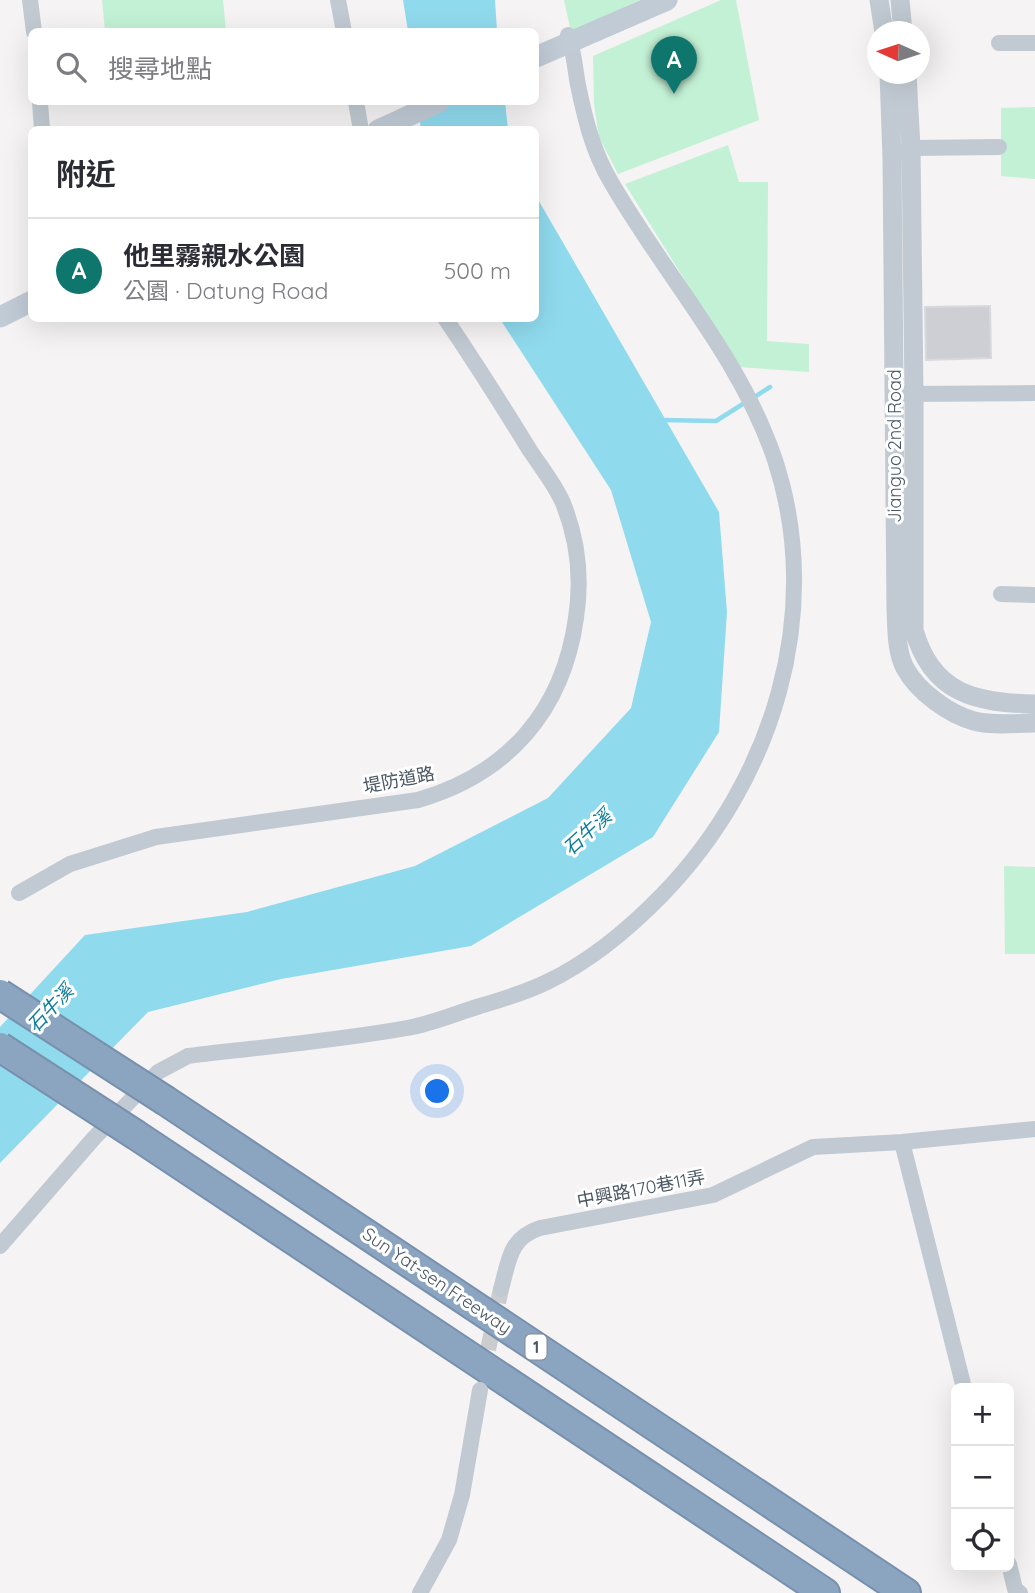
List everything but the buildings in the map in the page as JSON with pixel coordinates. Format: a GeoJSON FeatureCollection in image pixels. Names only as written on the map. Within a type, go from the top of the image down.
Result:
{"type":"FeatureCollection","features":[{"type":"Feature","properties":{"kind":"highway","name":"Sun Yat-sen Freeway"},"geometry":{"type":"LineString","coordinates":[[0,994],[166,1101],[906,1593]]}},
{"type":"Feature","properties":{"kind":"highway"},"geometry":{"type":"LineString","coordinates":[[0,1047],[825,1593]]}},
{"type":"Feature","properties":{"kind":"main road"},"geometry":{"type":"LineString","coordinates":[[556,46],[667,0]]}},
{"type":"Feature","properties":{"kind":"main road"},"geometry":{"type":"LineString","coordinates":[[386,126],[432,105]]}},
{"type":"Feature","properties":{"kind":"main road"},"geometry":{"type":"LineString","coordinates":[[0,317],[28,303]]}},
{"type":"Feature","properties":{"kind":"street"},"geometry":{"type":"LineString","coordinates":[[30,0],[34,28]]}},
{"type":"Feature","properties":{"kind":"street"},"geometry":{"type":"LineString","coordinates":[[338,0],[343,28]]}},
{"type":"Feature","properties":{"kind":"street"},"geometry":{"type":"LineString","coordinates":[[879,0],[882,21]]}},
{"type":"Feature","properties":{"kind":"street"},"geometry":{"type":"LineString","coordinates":[[900,0],[903,21]]}},
{"type":"Feature","properties":{"kind":"street"},"geometry":{"type":"LineString","coordinates":[[999,43],[1035,43]]}},
{"type":"Feature","properties":{"kind":"street"},"geometry":{"type":"LineString","coordinates":[[0,1246],[94,1138],[158,1072],[188,1056],[410,1028],[502,1000],[544,984],[576,966],[634,924],[681,875],[729,809],[755,761],[768,730],[781,683],[795,601],[793,545],[783,488],[765,434],[726,356],[610,181],[590,138],[556,46]]}},
{"type":"Feature","properties":{"kind":"street","name":"Jianguo 2nd Road"},"geometry":{"type":"LineString","coordinates":[[889,84],[914,631],[923,656],[940,677],[960,691],[992,703],[1035,704]]}},
{"type":"Feature","properties":{"kind":"street","name":"Jianguo 2nd Road"},"geometry":{"type":"LineString","coordinates":[[908,84],[911,148],[895,609],[897,639],[905,667],[914,680],[936,701],[975,721],[1035,723]]}},
{"type":"Feature","properties":{"kind":"street"},"geometry":{"type":"LineString","coordinates":[[40,105],[42,126]]}},
{"type":"Feature","properties":{"kind":"street"},"geometry":{"type":"LineString","coordinates":[[357,105],[360,126]]}},
{"type":"Feature","properties":{"kind":"street"},"geometry":{"type":"LineString","coordinates":[[892,158],[911,148],[999,147]]}},
{"type":"Feature","properties":{"kind":"street","name":"堤防道路"},"geometry":{"type":"LineString","coordinates":[[19,893],[70,864],[156,837],[418,800],[437,794],[456,787],[490,767],[506,755],[533,726],[550,701],[563,674],[574,637],[580,585],[575,544],[562,502],[448,322]]}},
{"type":"Feature","properties":{"kind":"street"},"geometry":{"type":"LineString","coordinates":[[904,394],[1035,394]]}},
{"type":"Feature","properties":{"kind":"street"},"geometry":{"type":"LineString","coordinates":[[1001,594],[1035,594]]}},
{"type":"Feature","properties":{"kind":"street","name":"中興路170巷11弄"},"geometry":{"type":"LineString","coordinates":[[501,1289],[516,1241],[540,1228],[713,1195],[813,1147],[902,1142],[1035,1129]]}},
{"type":"Feature","properties":{"kind":"street"},"geometry":{"type":"LineString","coordinates":[[902,1142],[963,1383]]}},
{"type":"Feature","properties":{"kind":"street"},"geometry":{"type":"LineString","coordinates":[[420,1593],[449,1540],[462,1495],[480,1390]]}},
{"type":"Feature","properties":{"kind":"street"},"geometry":{"type":"LineString","coordinates":[[1011,1572],[1015,1590],[1020,1593]]}},
{"type":"Feature","properties":{"kind":"green space"},"geometry":{"type":"Polygon","coordinates":[[[102,0],[223,0],[226,28],[105,28],[102,0]]]}},
{"type":"Feature","properties":{"kind":"green space"},"geometry":{"type":"Polygon","coordinates":[[[564,0],[640,0],[571,32],[564,0]]]}},
{"type":"Feature","properties":{"kind":"green space"},"geometry":{"type":"Polygon","coordinates":[[[721,0],[736,0],[759,120],[618,174],[599,137],[594,104],[593,56],[721,0]]]}},
{"type":"Feature","properties":{"kind":"green space"},"geometry":{"type":"Polygon","coordinates":[[[1035,107],[1035,179],[1001,176],[1001,108],[1035,107]]]}},
{"type":"Feature","properties":{"kind":"green space"},"geometry":{"type":"Polygon","coordinates":[[[728,145],[739,182],[768,182],[767,341],[809,344],[809,372],[739,367],[625,184],[728,145]]]}},
{"type":"Feature","properties":{"kind":"green space"},"geometry":{"type":"Polygon","coordinates":[[[1004,866],[1035,867],[1035,954],[1005,954],[1004,866]]]}},
{"type":"Feature","properties":{"kind":"water"},"geometry":{"type":"Polygon","coordinates":[[[403,0],[495,0],[497,28],[408,28],[403,0]]]}},
{"type":"Feature","properties":{"kind":"water"},"geometry":{"type":"Polygon","coordinates":[[[417,105],[505,105],[508,126],[421,126],[417,105]]]}},
{"type":"Feature","properties":{"kind":"water","name":"石牛溪"},"geometry":{"type":"Polygon","coordinates":[[[539,201],[719,512],[727,612],[719,732],[653,837],[471,946],[281,979],[148,1012],[0,1163],[0,1027],[85,935],[247,912],[415,866],[548,798],[631,708],[651,622],[611,490],[502,322],[539,322],[539,201]]]}},
{"type":"Feature","properties":{"kind":"waterway"},"geometry":{"type":"LineString","coordinates":[[753,398],[770,387]]}},
{"type":"Feature","properties":{"kind":"waterway"},"geometry":{"type":"LineString","coordinates":[[662,420],[716,421],[746,402]]}},
{"type":"Feature","properties":{"kind":"tunnel"},"geometry":{"type":"LineString","coordinates":[[483,1373],[501,1289]]}},
{"type":"Feature","properties":{"kind":"place","name":"他里霧親水公園"},"geometry":{"type":"Point","coordinates":[674,94]}}]}
